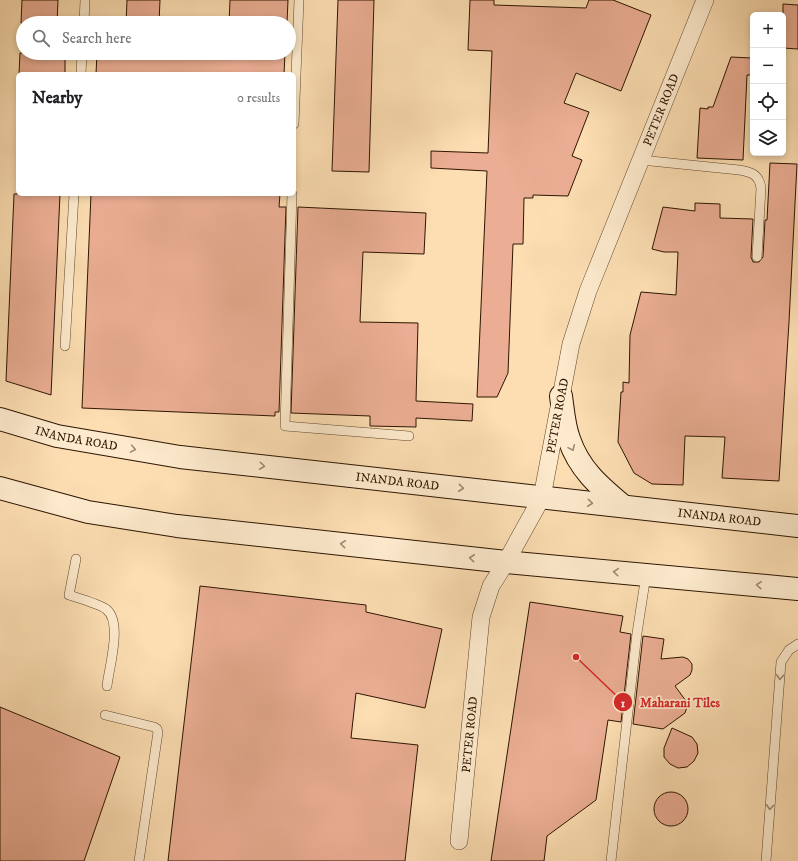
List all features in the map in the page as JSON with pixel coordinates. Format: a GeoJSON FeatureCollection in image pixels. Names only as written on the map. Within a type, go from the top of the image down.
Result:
{"type":"FeatureCollection","features":[{"type":"Feature","properties":{"kind":"main road"},"geometry":{"type":"LineString","coordinates":[[561,396],[568,438],[579,462],[595,483],[622,506]]}},
{"type":"Feature","properties":{"kind":"main road","name":"INANDA ROAD"},"geometry":{"type":"LineString","coordinates":[[0,419],[57,436],[180,457],[798,526]]}},
{"type":"Feature","properties":{"kind":"main road"},"geometry":{"type":"LineString","coordinates":[[0,488],[88,512],[177,526],[506,562],[798,589]]}},
{"type":"Feature","properties":{"kind":"street","name":"PETER ROAD"},"geometry":{"type":"LineString","coordinates":[[458,841],[481,617],[491,586],[542,498],[571,344],[588,291],[706,0]]}},
{"type":"Feature","properties":{"kind":"lane"},"geometry":{"type":"LineString","coordinates":[[84,16],[85,0]]}},
{"type":"Feature","properties":{"kind":"lane"},"geometry":{"type":"LineString","coordinates":[[296,72],[298,0]]}},
{"type":"Feature","properties":{"kind":"lane"},"geometry":{"type":"LineString","coordinates":[[81,72],[82,60]]}},
{"type":"Feature","properties":{"kind":"lane"},"geometry":{"type":"LineString","coordinates":[[641,160],[740,170],[749,172],[756,176],[760,181],[761,188],[758,257]]}},
{"type":"Feature","properties":{"kind":"lane"},"geometry":{"type":"LineString","coordinates":[[65,346],[74,196]]}},
{"type":"Feature","properties":{"kind":"lane"},"geometry":{"type":"LineString","coordinates":[[292,196],[285,426],[410,436]]}},
{"type":"Feature","properties":{"kind":"lane"},"geometry":{"type":"LineString","coordinates":[[76,559],[69,595],[106,608],[112,616],[114,641],[106,686]]}},
{"type":"Feature","properties":{"kind":"lane"},"geometry":{"type":"LineString","coordinates":[[611,861],[637,633],[646,575]]}},
{"type":"Feature","properties":{"kind":"lane"},"geometry":{"type":"LineString","coordinates":[[766,861],[781,662],[789,650],[798,644]]}},
{"type":"Feature","properties":{"kind":"lane"},"geometry":{"type":"LineString","coordinates":[[104,715],[154,727],[158,732],[139,861]]}},
{"type":"Feature","properties":{"kind":"building"},"geometry":{"type":"Polygon","coordinates":[[[22,0],[58,0],[57,16],[21,16],[22,0]]]}},
{"type":"Feature","properties":{"kind":"building"},"geometry":{"type":"Polygon","coordinates":[[[127,0],[160,0],[159,16],[126,16],[127,0]]]}},
{"type":"Feature","properties":{"kind":"building"},"geometry":{"type":"Polygon","coordinates":[[[230,0],[288,0],[287,16],[229,16],[230,0]]]}},
{"type":"Feature","properties":{"kind":"building"},"geometry":{"type":"Polygon","coordinates":[[[338,0],[374,0],[369,172],[332,171],[338,0]]]}},
{"type":"Feature","properties":{"kind":"building"},"geometry":{"type":"Polygon","coordinates":[[[470,0],[494,0],[494,5],[586,8],[589,0],[613,0],[651,15],[621,91],[576,73],[564,103],[589,112],[572,156],[582,160],[568,196],[533,195],[533,198],[524,198],[523,244],[513,244],[508,373],[497,397],[477,397],[487,171],[431,168],[431,151],[488,153],[492,51],[468,50],[470,0]]]}},
{"type":"Feature","properties":{"kind":"building"},"geometry":{"type":"Polygon","coordinates":[[[783,4],[798,5],[798,49],[786,48],[786,12],[783,12],[783,4]]]}},
{"type":"Feature","properties":{"kind":"building"},"geometry":{"type":"Polygon","coordinates":[[[731,57],[750,58],[750,75],[747,75],[743,160],[697,158],[700,108],[708,109],[708,107],[713,107],[731,57]]]}},
{"type":"Feature","properties":{"kind":"building"},"geometry":{"type":"Polygon","coordinates":[[[20,60],[65,60],[65,72],[19,72],[20,60]]]}},
{"type":"Feature","properties":{"kind":"building"},"geometry":{"type":"Polygon","coordinates":[[[97,60],[285,60],[284,72],[96,72],[97,60]]]}},
{"type":"Feature","properties":{"kind":"building"},"geometry":{"type":"Polygon","coordinates":[[[770,163],[797,164],[779,481],[722,478],[725,437],[685,436],[683,485],[652,484],[634,473],[618,442],[621,392],[623,392],[623,382],[629,383],[630,335],[641,292],[676,295],[678,252],[664,252],[652,249],[663,207],[695,211],[695,203],[720,204],[720,218],[753,219],[751,257],[753,262],[759,262],[763,257],[765,220],[767,220],[770,163]]]}},
{"type":"Feature","properties":{"kind":"building"},"geometry":{"type":"Polygon","coordinates":[[[14,194],[16,194],[16,196],[60,196],[51,395],[6,381],[14,194]]]}},
{"type":"Feature","properties":{"kind":"building"},"geometry":{"type":"Polygon","coordinates":[[[91,196],[280,196],[279,207],[286,207],[279,412],[275,412],[275,416],[82,408],[91,196]]]}},
{"type":"Feature","properties":{"kind":"building"},"geometry":{"type":"Polygon","coordinates":[[[298,207],[426,213],[424,254],[363,252],[360,322],[418,323],[416,401],[473,404],[472,421],[416,418],[416,427],[370,426],[370,416],[291,413],[298,207]]]}},
{"type":"Feature","properties":{"kind":"building"},"geometry":{"type":"Polygon","coordinates":[[[200,586],[366,605],[366,612],[442,629],[425,708],[356,693],[351,738],[418,745],[405,861],[168,861],[200,586]]]}},
{"type":"Feature","properties":{"kind":"building"},"geometry":{"type":"Polygon","coordinates":[[[530,602],[623,616],[620,632],[631,634],[621,722],[608,720],[596,800],[547,836],[544,861],[491,861],[530,602]]]}},
{"type":"Feature","properties":{"kind":"building"},"geometry":{"type":"Polygon","coordinates":[[[643,636],[664,639],[661,659],[683,657],[688,659],[692,664],[690,675],[675,686],[686,701],[687,707],[685,713],[663,729],[633,724],[643,636]]]}},
{"type":"Feature","properties":{"kind":"building"},"geometry":{"type":"Polygon","coordinates":[[[0,707],[120,757],[84,861],[0,861],[0,707]]]}},
{"type":"Feature","properties":{"kind":"building"},"geometry":{"type":"Polygon","coordinates":[[[672,728],[692,737],[697,744],[698,753],[694,761],[687,767],[678,768],[670,764],[664,757],[664,748],[672,728]]]}},
{"type":"Feature","properties":{"kind":"building"},"geometry":{"type":"Polygon","coordinates":[[[674,792],[683,797],[687,802],[687,816],[683,821],[678,825],[668,826],[664,825],[655,816],[654,806],[655,802],[664,793],[674,792]]]}},
{"type":"Feature","properties":{"kind":"place","name":"Maharani Tiles"},"geometry":{"type":"Point","coordinates":[576,657]}}]}
